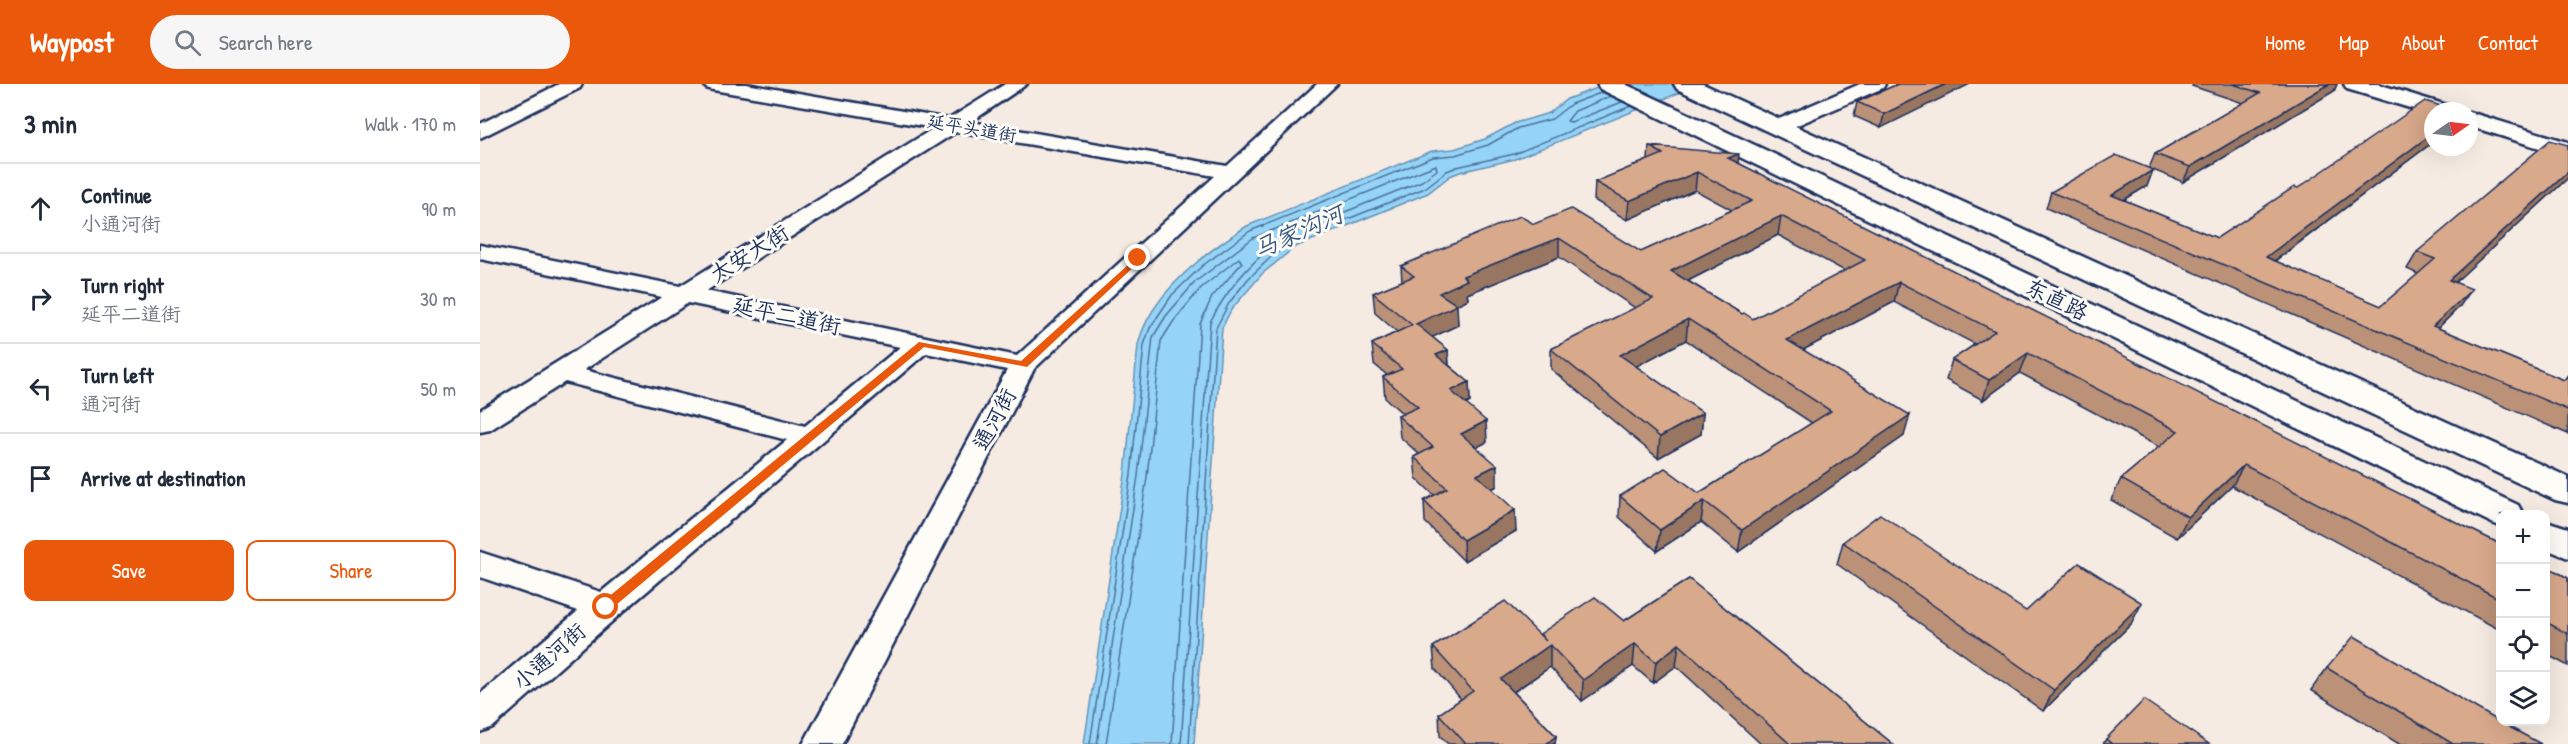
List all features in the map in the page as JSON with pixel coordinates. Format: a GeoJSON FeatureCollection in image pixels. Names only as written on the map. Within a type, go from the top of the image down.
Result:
{"type":"FeatureCollection","features":[{"type":"Feature","properties":{"kind":"main road","name":"东直路"},"geometry":{"type":"LineString","coordinates":[[1608,84],[2497,510]]}},
{"type":"Feature","properties":{"kind":"main road","name":"东直路"},"geometry":{"type":"LineString","coordinates":[[1685,84],[2568,491]]}},
{"type":"Feature","properties":{"kind":"main road"},"geometry":{"type":"LineString","coordinates":[[2355,84],[2424,105]]}},
{"type":"Feature","properties":{"kind":"main road"},"geometry":{"type":"LineString","coordinates":[[2478,122],[2568,150]]}},
{"type":"Feature","properties":{"kind":"main road"},"geometry":{"type":"LineString","coordinates":[[2550,536],[2568,544]]}},
{"type":"Feature","properties":{"kind":"street"},"geometry":{"type":"LineString","coordinates":[[480,132],[573,84]]}},
{"type":"Feature","properties":{"kind":"street","name":"延平头道街"},"geometry":{"type":"LineString","coordinates":[[713,84],[1232,172]]}},
{"type":"Feature","properties":{"kind":"street","name":"太安大街"},"geometry":{"type":"LineString","coordinates":[[480,423],[1018,84]]}},
{"type":"Feature","properties":{"kind":"street","name":"通河街"},"geometry":{"type":"LineString","coordinates":[[822,744],[1023,365],[1328,84]]}},
{"type":"Feature","properties":{"kind":"street"},"geometry":{"type":"LineString","coordinates":[[1779,126],[1876,84]]}},
{"type":"Feature","properties":{"kind":"street","name":"延平二道街"},"geometry":{"type":"LineString","coordinates":[[480,252],[1023,365]]}},
{"type":"Feature","properties":{"kind":"street","name":"小通河街"},"geometry":{"type":"LineString","coordinates":[[480,716],[606,607],[922,344]]}},
{"type":"Feature","properties":{"kind":"street"},"geometry":{"type":"LineString","coordinates":[[561,372],[812,437]]}},
{"type":"Feature","properties":{"kind":"street"},"geometry":{"type":"LineString","coordinates":[[480,564],[606,607]]}},
{"type":"Feature","properties":{"kind":"water","name":"马家沟河"},"geometry":{"type":"Polygon","coordinates":[[[1608,84],[1701,84],[1515,159],[1450,176],[1428,193],[1295,247],[1262,274],[1231,310],[1222,328],[1194,744],[1084,744],[1125,474],[1138,345],[1144,327],[1167,292],[1197,262],[1247,226],[1432,151],[1454,149],[1485,139],[1515,123],[1549,113],[1567,99],[1608,84]]]}},
{"type":"Feature","properties":{"kind":"building"},"geometry":{"type":"Polygon","coordinates":[[[1898,84],[1946,84],[1884,114],[1857,102],[1898,84]]]}},
{"type":"Feature","properties":{"kind":"building"},"geometry":{"type":"Polygon","coordinates":[[[2233,84],[2329,84],[2190,167],[2155,154],[2260,93],[2233,84]]]}},
{"type":"Feature","properties":{"kind":"building"},"geometry":{"type":"Polygon","coordinates":[[[2425,101],[2428,102],[2424,102],[2424,140],[2266,257],[2381,306],[2435,259],[2417,252],[2550,140],[2568,145],[2568,172],[2449,280],[2472,289],[2433,326],[2564,380],[2568,375],[2568,410],[2051,192],[2116,155],[2153,170],[2112,195],[2217,238],[2294,187],[2298,188],[2425,101]]]}},
{"type":"Feature","properties":{"kind":"building"},"geometry":{"type":"Polygon","coordinates":[[[1649,146],[1739,154],[1728,158],[2496,542],[2496,597],[2244,465],[2188,517],[2121,479],[2178,431],[2028,353],[1989,380],[1952,360],[1995,331],[1899,282],[1787,340],[1910,415],[1742,530],[1704,501],[1660,530],[1620,496],[1665,468],[1699,493],[1831,411],[1688,319],[1620,355],[1703,413],[1660,437],[1551,349],[1653,299],[1559,238],[1463,276],[1467,280],[1439,293],[1457,305],[1416,324],[1448,350],[1436,355],[1469,382],[1451,391],[1486,421],[1461,434],[1497,465],[1477,475],[1515,510],[1463,540],[1424,501],[1447,488],[1414,457],[1433,447],[1398,416],[1418,407],[1383,377],[1402,369],[1372,344],[1412,325],[1373,293],[1414,276],[1401,266],[1520,216],[1534,224],[1571,209],[1641,252],[1752,201],[1697,172],[1629,201],[1595,182],[1663,154],[1649,146]],[[1781,216],[1671,271],[1753,319],[1865,260],[1781,216]]]}},
{"type":"Feature","properties":{"kind":"building"},"geometry":{"type":"Polygon","coordinates":[[[1880,514],[2026,611],[2079,563],[2142,603],[2054,690],[1843,542],[1880,514]]]}},
{"type":"Feature","properties":{"kind":"building"},"geometry":{"type":"Polygon","coordinates":[[[2550,568],[2568,578],[2568,634],[2550,624],[2550,568]]]}},
{"type":"Feature","properties":{"kind":"building"},"geometry":{"type":"Polygon","coordinates":[[[1689,579],[1893,744],[1790,744],[1679,644],[1656,662],[1635,644],[1583,680],[1550,645],[1501,679],[1556,736],[1546,744],[1466,744],[1439,714],[1473,691],[1433,647],[1505,601],[1546,641],[1540,634],[1595,597],[1624,621],[1689,579]]]}},
{"type":"Feature","properties":{"kind":"building"},"geometry":{"type":"Polygon","coordinates":[[[2354,636],[2496,720],[2496,726],[2507,726],[2541,744],[2453,744],[2327,668],[2354,636]]]}},
{"type":"Feature","properties":{"kind":"building"},"geometry":{"type":"Polygon","coordinates":[[[2144,700],[2209,744],[2112,744],[2106,739],[2144,700]]]}},
{"type":"Feature","properties":{"kind":"route"},"geometry":{"type":"LineString","coordinates":[[606,607],[922,344],[1023,365],[1138,258]]}}]}
